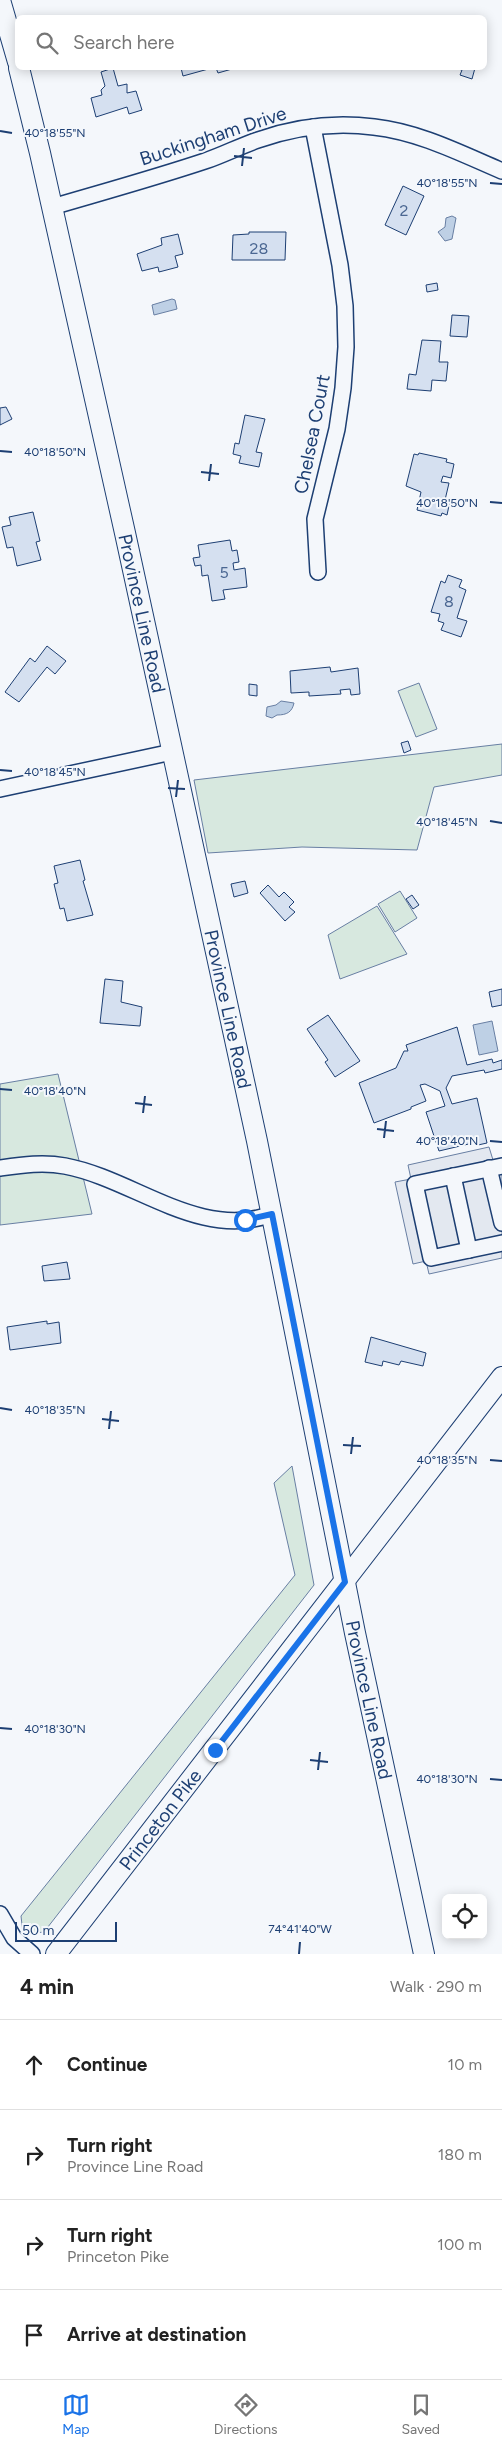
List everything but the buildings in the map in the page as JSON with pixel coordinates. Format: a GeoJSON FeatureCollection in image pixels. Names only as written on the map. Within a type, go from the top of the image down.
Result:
{"type":"FeatureCollection","features":[{"type":"Feature","properties":{"kind":"main road"},"geometry":{"type":"LineString","coordinates":[[0,0],[15,52]]}},
{"type":"Feature","properties":{"kind":"main road","name":"Province Line Road"},"geometry":{"type":"LineString","coordinates":[[19,70],[52,206],[138,591],[272,1214],[345,1582],[424,1954]]}},
{"type":"Feature","properties":{"kind":"main road","name":"Princeton Pike"},"geometry":{"type":"LineString","coordinates":[[56,1954],[502,1378]]}},
{"type":"Feature","properties":{"kind":"street","name":"Buckingham Drive"},"geometry":{"type":"LineString","coordinates":[[52,206],[207,160],[257,140],[313,127],[374,127],[405,132],[435,142],[502,171]]}},
{"type":"Feature","properties":{"kind":"street","name":"Chelsea Court"},"geometry":{"type":"LineString","coordinates":[[313,127],[340,265],[345,306],[346,347],[344,388],[337,429],[315,519],[318,572]]}},
{"type":"Feature","properties":{"kind":"street"},"geometry":{"type":"LineString","coordinates":[[0,789],[172,752]]}},
{"type":"Feature","properties":{"kind":"street"},"geometry":{"type":"LineString","coordinates":[[0,1168],[29,1164],[65,1166],[139,1191],[196,1216],[224,1221],[272,1214]]}},
{"type":"Feature","properties":{"kind":"street"},"geometry":{"type":"LineString","coordinates":[[502,1223],[496,1167],[415,1184],[431,1258],[502,1243]]}},
{"type":"Feature","properties":{"kind":"street"},"geometry":{"type":"LineString","coordinates":[[453,1176],[469,1250]]}},
{"type":"Feature","properties":{"kind":"street"},"geometry":{"type":"LineString","coordinates":[[0,1914],[14,1938],[32,1954]]}},
{"type":"Feature","properties":{"kind":"shaded area"},"geometry":{"type":"Polygon","coordinates":[[[419,683],[437,729],[416,737],[398,691],[419,683]]]}},
{"type":"Feature","properties":{"kind":"shaded area"},"geometry":{"type":"Polygon","coordinates":[[[502,744],[502,775],[434,787],[417,850],[302,847],[208,853],[194,780],[502,744]]]}},
{"type":"Feature","properties":{"kind":"shaded area"},"geometry":{"type":"Polygon","coordinates":[[[400,891],[417,918],[395,932],[378,904],[400,891]]]}},
{"type":"Feature","properties":{"kind":"shaded area"},"geometry":{"type":"Polygon","coordinates":[[[377,906],[407,954],[340,979],[328,935],[377,906]]]}},
{"type":"Feature","properties":{"kind":"shaded area"},"geometry":{"type":"Polygon","coordinates":[[[58,1074],[92,1214],[0,1225],[0,1084],[58,1074]]]}},
{"type":"Feature","properties":{"kind":"shaded area"},"geometry":{"type":"Polygon","coordinates":[[[489,1147],[493,1160],[502,1158],[502,1258],[429,1274],[426,1261],[413,1264],[395,1182],[411,1179],[408,1165],[489,1147]]]}},
{"type":"Feature","properties":{"kind":"shaded area"},"geometry":{"type":"Polygon","coordinates":[[[292,1466],[314,1585],[44,1932],[23,1934],[21,1916],[295,1575],[274,1483],[292,1466]]]}},
{"type":"Feature","properties":{"kind":"water"},"geometry":{"type":"Polygon","coordinates":[[[452,216],[456,218],[452,239],[445,241],[438,232],[445,227],[446,218],[452,216]]]}},
{"type":"Feature","properties":{"kind":"water"},"geometry":{"type":"Polygon","coordinates":[[[172,299],[175,300],[177,309],[154,315],[152,305],[172,299]]]}},
{"type":"Feature","properties":{"kind":"water"},"geometry":{"type":"Polygon","coordinates":[[[281,701],[294,703],[292,709],[286,714],[277,715],[272,718],[266,716],[267,707],[276,705],[281,701]]]}},
{"type":"Feature","properties":{"kind":"water"},"geometry":{"type":"Polygon","coordinates":[[[492,1021],[498,1051],[479,1055],[473,1025],[492,1021]]]}},
{"type":"Feature","properties":{"kind":"route"},"geometry":{"type":"LineString","coordinates":[[215,1750],[345,1582],[272,1214],[245,1220]]}}]}
